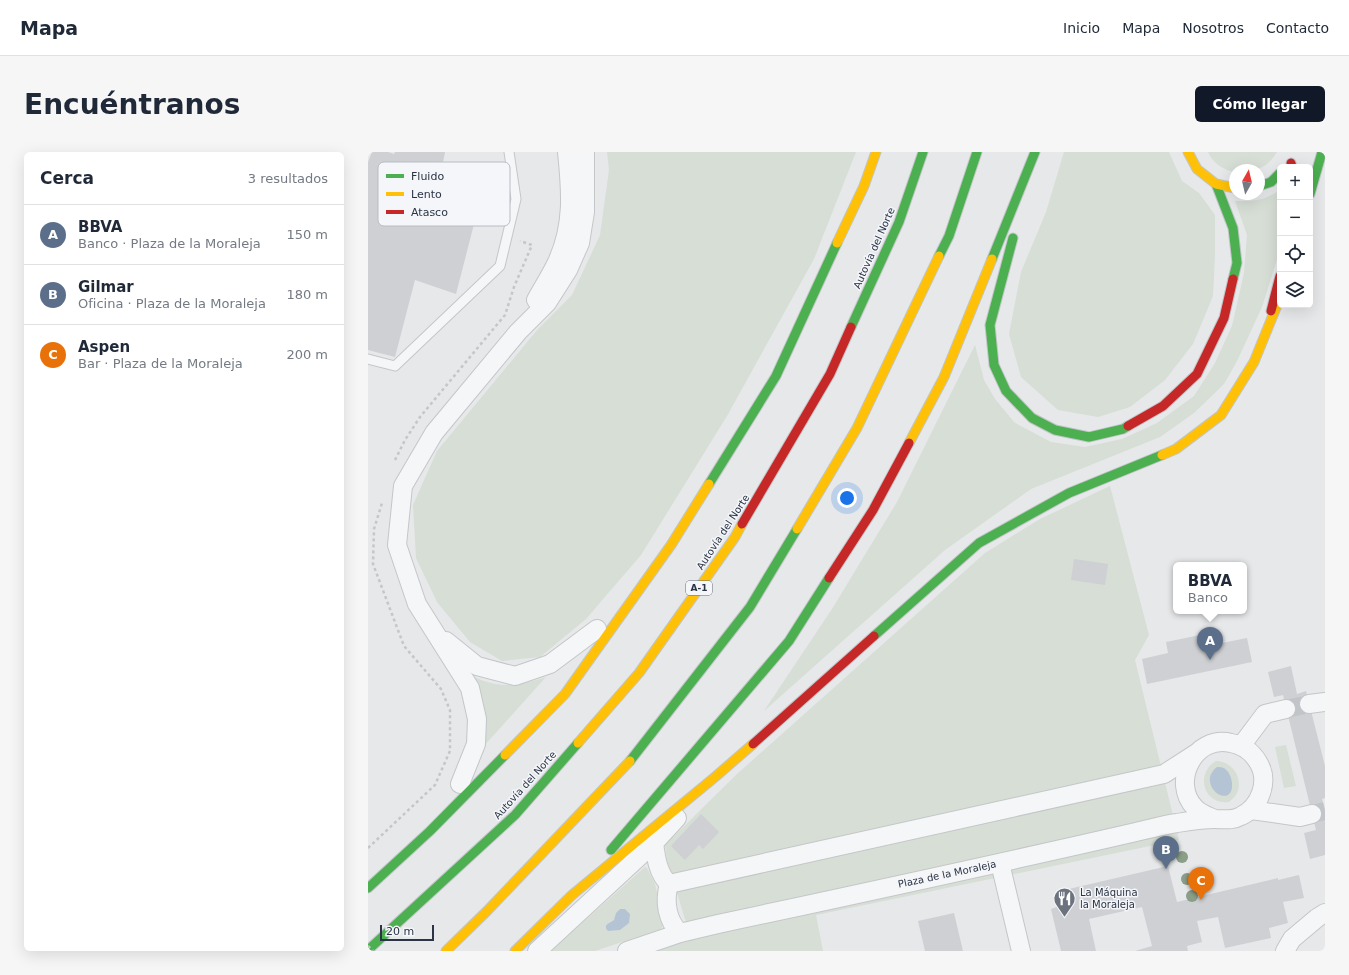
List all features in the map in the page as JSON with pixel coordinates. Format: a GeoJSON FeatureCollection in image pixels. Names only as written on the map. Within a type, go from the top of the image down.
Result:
{"type":"FeatureCollection","features":[{"type":"Feature","properties":{"kind":"main road"},"geometry":{"type":"LineString","coordinates":[[368,888],[430,831],[565,694],[671,545],[776,376],[864,186],[876,152]]}},
{"type":"Feature","properties":{"kind":"main road","name":"Autovía del Norte"},"geometry":{"type":"LineString","coordinates":[[368,950],[515,815],[639,673],[735,537],[830,374],[899,222],[923,152]]}},
{"type":"Feature","properties":{"kind":"main road"},"geometry":{"type":"LineString","coordinates":[[446,951],[488,911],[627,764],[750,607],[857,428],[949,236],[977,152]]}},
{"type":"Feature","properties":{"kind":"main road"},"geometry":{"type":"LineString","coordinates":[[1020,213],[1036,152]]}},
{"type":"Feature","properties":{"kind":"main road"},"geometry":{"type":"LineString","coordinates":[[572,895],[789,641],[873,510],[944,377],[1036,152]]}},
{"type":"Feature","properties":{"kind":"main road"},"geometry":{"type":"LineString","coordinates":[[1188,152],[1197,169],[1216,184],[1229,187]]}},
{"type":"Feature","properties":{"kind":"main road"},"geometry":{"type":"LineString","coordinates":[[1291,164],[1296,152]]}},
{"type":"Feature","properties":{"kind":"main road"},"geometry":{"type":"LineString","coordinates":[[1313,184],[1322,152]]}},
{"type":"Feature","properties":{"kind":"main road"},"geometry":{"type":"LineString","coordinates":[[1265,184],[1271,182],[1277,176]]}},
{"type":"Feature","properties":{"kind":"main road"},"geometry":{"type":"LineString","coordinates":[[1016,228],[990,325],[994,365],[1006,391],[1032,418],[1055,430],[1089,437],[1123,429],[1163,406],[1197,374],[1224,318],[1237,262],[1233,228],[1216,184]]}},
{"type":"Feature","properties":{"kind":"main road"},"geometry":{"type":"LineString","coordinates":[[1266,331],[1277,288]]}},
{"type":"Feature","properties":{"kind":"main road"},"geometry":{"type":"LineString","coordinates":[[515,951],[572,895],[715,777],[979,543],[1069,493],[1176,449],[1221,415],[1254,362],[1277,305]]}},
{"type":"Feature","properties":{"kind":"main road"},"geometry":{"type":"LineString","coordinates":[[611,612],[671,545]]}},
{"type":"Feature","properties":{"kind":"main road"},"geometry":{"type":"LineString","coordinates":[[573,660],[599,626]]}},
{"type":"Feature","properties":{"kind":"main road"},"geometry":{"type":"LineString","coordinates":[[430,831],[460,784],[476,768]]}},
{"type":"Feature","properties":{"kind":"street"},"geometry":{"type":"LineString","coordinates":[[518,332],[557,261],[566,236],[571,206],[567,152]]}},
{"type":"Feature","properties":{"kind":"street"},"geometry":{"type":"LineString","coordinates":[[460,784],[476,744],[477,719],[470,688],[417,604],[397,545],[403,486],[434,433],[518,332],[547,303],[568,270],[580,243],[585,212],[585,152]]}},
{"type":"Feature","properties":{"kind":"street"},"geometry":{"type":"LineString","coordinates":[[437,635],[477,666],[515,676],[550,664],[599,626]]}},
{"type":"Feature","properties":{"kind":"street"},"geometry":{"type":"LineString","coordinates":[[1241,746],[1265,714],[1286,709]]}},
{"type":"Feature","properties":{"kind":"street","name":"Plaza de la Moraleja"},"geometry":{"type":"LineString","coordinates":[[627,951],[680,934],[726,922],[1000,863],[1176,823],[1215,819],[1227,820],[1240,817],[1251,810],[1259,800],[1263,788],[1263,775],[1259,763],[1251,753],[1241,746],[1229,742],[1217,742],[1205,746],[1196,754],[1164,774],[669,884]]}},
{"type":"Feature","properties":{"kind":"street","name":"Plaza de la Moraleja"},"geometry":{"type":"LineString","coordinates":[[1196,754],[1189,763],[1185,774],[1185,786],[1188,797],[1195,808],[1204,815],[1215,819]]}},
{"type":"Feature","properties":{"kind":"street"},"geometry":{"type":"LineString","coordinates":[[537,951],[654,843],[715,777]]}},
{"type":"Feature","properties":{"kind":"street"},"geometry":{"type":"LineString","coordinates":[[1251,810],[1300,816],[1312,814]]}},
{"type":"Feature","properties":{"kind":"street"},"geometry":{"type":"LineString","coordinates":[[654,843],[659,869],[664,879],[669,884],[666,893],[666,903],[675,928],[680,934]]}},
{"type":"Feature","properties":{"kind":"street"},"geometry":{"type":"LineString","coordinates":[[1000,863],[1021,951]]}},
{"type":"Feature","properties":{"kind":"street"},"geometry":{"type":"LineString","coordinates":[[1285,951],[1292,939],[1317,918],[1325,914]]}},
{"type":"Feature","properties":{"kind":"lane"},"geometry":{"type":"LineString","coordinates":[[509,152],[516,198],[510,224]]}},
{"type":"Feature","properties":{"kind":"lane"},"geometry":{"type":"LineString","coordinates":[[368,359],[394,366],[500,266],[510,226]]}},
{"type":"Feature","properties":{"kind":"path"},"geometry":{"type":"LineString","coordinates":[[505,315],[514,287],[532,245],[507,237]]}},
{"type":"Feature","properties":{"kind":"path"},"geometry":{"type":"LineString","coordinates":[[368,946],[373,951]]}},
{"type":"Feature","properties":{"kind":"shaded area"},"geometry":{"type":"Polygon","coordinates":[[[607,152],[856,152],[814,259],[727,416],[641,555],[586,619],[540,657],[502,661],[470,642],[437,602],[416,558],[413,505],[437,451],[538,329],[572,295],[600,235],[609,170],[607,152]]]}},
{"type":"Feature","properties":{"kind":"shaded area"},"geometry":{"type":"Polygon","coordinates":[[[1064,152],[1169,152],[1182,181],[1199,193],[1215,215],[1213,296],[1193,344],[1165,380],[1130,407],[1098,417],[1058,410],[1021,377],[1009,334],[1021,272],[1046,212],[1064,152]]]}},
{"type":"Feature","properties":{"kind":"shaded area"},"geometry":{"type":"Polygon","coordinates":[[[1208,152],[1277,152],[1265,165],[1265,164],[1229,164],[1229,170],[1219,165],[1208,152]]]}},
{"type":"Feature","properties":{"kind":"shaded area"},"geometry":{"type":"Polygon","coordinates":[[[1277,192],[1277,260],[1262,307],[1237,361],[1224,384],[1194,413],[1160,437],[1031,489],[945,550],[764,711],[832,609],[897,502],[975,345],[984,380],[995,399],[1015,423],[1051,442],[1085,447],[1122,439],[1157,423],[1194,396],[1215,363],[1232,326],[1244,273],[1247,235],[1235,201],[1265,200],[1265,198],[1277,192]]]}},
{"type":"Feature","properties":{"kind":"shaded area"},"geometry":{"type":"Polygon","coordinates":[[[1110,486],[1149,635],[1135,660],[1179,840],[816,915],[823,951],[656,951],[691,939],[667,860],[665,845],[737,774],[985,553],[1040,519],[1110,486]]]}},
{"type":"Feature","properties":{"kind":"shaded area"},"geometry":{"type":"Polygon","coordinates":[[[474,677],[497,684],[510,685],[521,684],[546,677],[483,747],[485,725],[483,702],[474,677]]]}},
{"type":"Feature","properties":{"kind":"shaded area"},"geometry":{"type":"Polygon","coordinates":[[[1286,745],[1296,786],[1284,788],[1275,747],[1286,745]]]}},
{"type":"Feature","properties":{"kind":"shaded area"},"geometry":{"type":"Polygon","coordinates":[[[1216,761],[1227,764],[1231,767],[1235,771],[1239,781],[1237,793],[1229,802],[1220,802],[1213,799],[1208,794],[1205,787],[1204,780],[1206,773],[1209,766],[1216,761]]]}},
{"type":"Feature","properties":{"kind":"shaded area"},"geometry":{"type":"Polygon","coordinates":[[[645,867],[647,868],[655,884],[664,924],[661,929],[595,951],[551,951],[645,867]]]}},
{"type":"Feature","properties":{"kind":"water"},"geometry":{"type":"Polygon","coordinates":[[[1217,767],[1225,769],[1229,774],[1232,783],[1232,790],[1225,796],[1217,793],[1210,784],[1211,774],[1217,767]]]}},
{"type":"Feature","properties":{"kind":"water"},"geometry":{"type":"Polygon","coordinates":[[[620,909],[625,909],[630,914],[629,923],[620,930],[608,931],[606,929],[606,925],[614,920],[616,913],[620,909]]]}},
{"type":"Feature","properties":{"kind":"building"},"geometry":{"type":"Polygon","coordinates":[[[372,152],[388,152],[394,154],[395,152],[445,152],[443,162],[378,162],[378,226],[474,226],[456,294],[415,280],[395,357],[368,350],[368,162],[372,152]]]}},
{"type":"Feature","properties":{"kind":"building"},"geometry":{"type":"Polygon","coordinates":[[[1074,559],[1108,564],[1105,585],[1071,580],[1074,559]]]}},
{"type":"Feature","properties":{"kind":"building"},"geometry":{"type":"Polygon","coordinates":[[[1210,633],[1212,645],[1247,638],[1252,662],[1147,684],[1142,659],[1168,653],[1166,642],[1210,633]]]}},
{"type":"Feature","properties":{"kind":"building"},"geometry":{"type":"Polygon","coordinates":[[[1291,666],[1297,694],[1306,691],[1325,766],[1325,798],[1322,799],[1325,809],[1325,855],[1310,859],[1304,833],[1316,830],[1283,695],[1274,697],[1268,672],[1291,666]]]}},
{"type":"Feature","properties":{"kind":"building"},"geometry":{"type":"Polygon","coordinates":[[[701,814],[719,832],[703,849],[699,845],[685,860],[671,846],[701,814]]]}},
{"type":"Feature","properties":{"kind":"building"},"geometry":{"type":"Polygon","coordinates":[[[1168,866],[1177,902],[1278,878],[1278,880],[1299,875],[1304,898],[1283,902],[1288,923],[1269,928],[1271,938],[1225,948],[1218,917],[1197,921],[1202,942],[1187,946],[1188,951],[1135,951],[1152,946],[1142,907],[1089,919],[1096,951],[1061,951],[1051,909],[1059,906],[1056,892],[1168,866]]]}},
{"type":"Feature","properties":{"kind":"building"},"geometry":{"type":"Polygon","coordinates":[[[954,913],[963,951],[925,951],[918,921],[954,913]]]}},
{"type":"Feature","properties":{"kind":"tunnel"},"geometry":{"type":"LineString","coordinates":[[1286,709],[1309,704]]}},
{"type":"Feature","properties":{"kind":"tunnel"},"geometry":{"type":"LineString","coordinates":[[1312,814],[1325,811]]}},
{"type":"Feature","properties":{"kind":"traffic: fast"},"geometry":{"type":"LineString","coordinates":[[851,327],[899,222],[923,152]]}},
{"type":"Feature","properties":{"kind":"traffic: fast"},"geometry":{"type":"LineString","coordinates":[[939,256],[949,236],[977,152]]}},
{"type":"Feature","properties":{"kind":"traffic: fast"},"geometry":{"type":"LineString","coordinates":[[992,259],[1035,152]]}},
{"type":"Feature","properties":{"kind":"traffic: fast"},"geometry":{"type":"LineString","coordinates":[[1313,184],[1322,152]]}},
{"type":"Feature","properties":{"kind":"traffic: fast"},"geometry":{"type":"LineString","coordinates":[[1265,184],[1271,182],[1277,176]]}},
{"type":"Feature","properties":{"kind":"traffic: fast"},"geometry":{"type":"LineString","coordinates":[[1216,184],[1233,228],[1237,263],[1233,279]]}},
{"type":"Feature","properties":{"kind":"traffic: fast"},"geometry":{"type":"LineString","coordinates":[[1013,238],[990,325],[994,365],[1006,391],[1032,418],[1055,430],[1089,437],[1123,429],[1128,426]]}},
{"type":"Feature","properties":{"kind":"traffic: fast"},"geometry":{"type":"LineString","coordinates":[[709,484],[776,376],[837,243]]}},
{"type":"Feature","properties":{"kind":"traffic: fast"},"geometry":{"type":"LineString","coordinates":[[874,636],[979,543],[1069,493],[1162,455]]}},
{"type":"Feature","properties":{"kind":"traffic: fast"},"geometry":{"type":"LineString","coordinates":[[630,761],[750,607],[797,529]]}},
{"type":"Feature","properties":{"kind":"traffic: fast"},"geometry":{"type":"LineString","coordinates":[[611,850],[789,641],[829,578]]}},
{"type":"Feature","properties":{"kind":"traffic: fast"},"geometry":{"type":"LineString","coordinates":[[368,950],[515,815],[578,743]]}},
{"type":"Feature","properties":{"kind":"traffic: fast"},"geometry":{"type":"LineString","coordinates":[[368,888],[430,831],[505,755]]}},
{"type":"Feature","properties":{"kind":"traffic: slow"},"geometry":{"type":"LineString","coordinates":[[837,243],[864,186],[876,152]]}},
{"type":"Feature","properties":{"kind":"traffic: slow"},"geometry":{"type":"LineString","coordinates":[[1188,152],[1197,169],[1216,184],[1229,187]]}},
{"type":"Feature","properties":{"kind":"traffic: slow"},"geometry":{"type":"LineString","coordinates":[[797,529],[857,428],[939,256]]}},
{"type":"Feature","properties":{"kind":"traffic: slow"},"geometry":{"type":"LineString","coordinates":[[909,443],[944,377],[992,259]]}},
{"type":"Feature","properties":{"kind":"traffic: slow"},"geometry":{"type":"LineString","coordinates":[[1162,455],[1176,449],[1221,415],[1254,362],[1277,305]]}},
{"type":"Feature","properties":{"kind":"traffic: slow"},"geometry":{"type":"LineString","coordinates":[[505,755],[565,694],[671,545],[709,484]]}},
{"type":"Feature","properties":{"kind":"traffic: slow"},"geometry":{"type":"LineString","coordinates":[[578,743],[639,673],[735,537],[742,524]]}},
{"type":"Feature","properties":{"kind":"traffic: slow"},"geometry":{"type":"LineString","coordinates":[[515,951],[572,895],[753,744]]}},
{"type":"Feature","properties":{"kind":"traffic: slow"},"geometry":{"type":"LineString","coordinates":[[446,951],[487,911],[630,761]]}},
{"type":"Feature","properties":{"kind":"traffic: jam"},"geometry":{"type":"LineString","coordinates":[[1128,426],[1163,406],[1197,374],[1224,318],[1233,279]]}},
{"type":"Feature","properties":{"kind":"traffic: jam"},"geometry":{"type":"LineString","coordinates":[[1271,311],[1277,288]]}},
{"type":"Feature","properties":{"kind":"traffic: jam"},"geometry":{"type":"LineString","coordinates":[[742,524],[830,374],[851,327]]}},
{"type":"Feature","properties":{"kind":"traffic: jam"},"geometry":{"type":"LineString","coordinates":[[829,578],[873,510],[909,443]]}},
{"type":"Feature","properties":{"kind":"traffic: jam"},"geometry":{"type":"LineString","coordinates":[[753,744],[874,636]]}},
{"type":"Feature","properties":{"kind":"place","name":"BBVA"},"geometry":{"type":"Point","coordinates":[1210,660]}},
{"type":"Feature","properties":{"kind":"place","name":"Gilmar"},"geometry":{"type":"Point","coordinates":[1166,869]}},
{"type":"Feature","properties":{"kind":"place","name":"Aspen"},"geometry":{"type":"Point","coordinates":[1201,900]}},
{"type":"Feature","properties":{"kind":"place","name":"La Máquina la Moraleja"},"geometry":{"type":"Point","coordinates":[1064,918]}}]}
